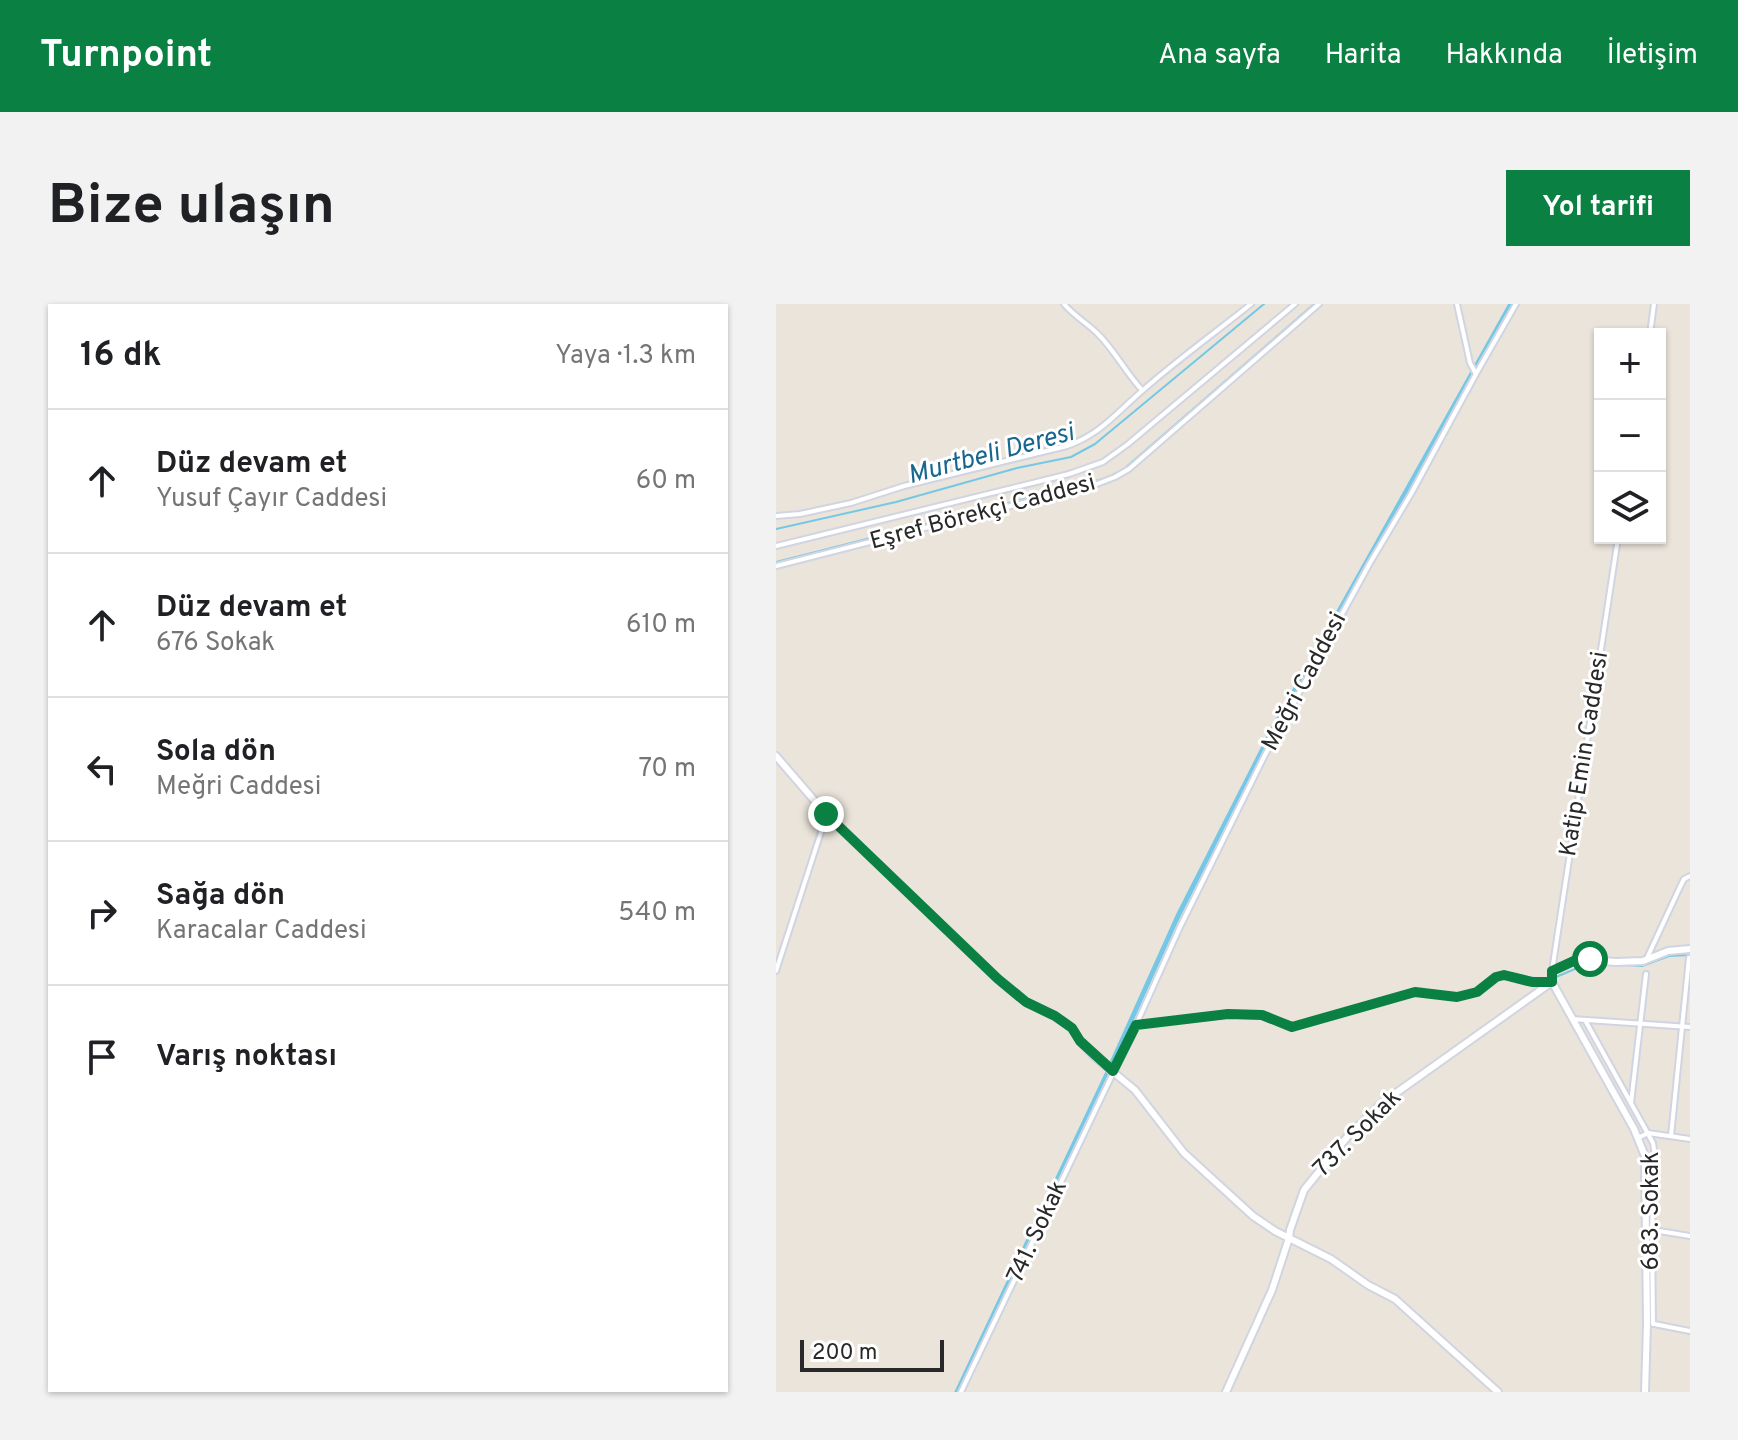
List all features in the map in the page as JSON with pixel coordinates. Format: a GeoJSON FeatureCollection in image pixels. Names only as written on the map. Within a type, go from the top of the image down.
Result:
{"type":"FeatureCollection","features":[{"type":"Feature","properties":{"kind":"street"},"geometry":{"type":"LineString","coordinates":[[1064,304],[1100,336],[1142,390]]}},
{"type":"Feature","properties":{"kind":"street"},"geometry":{"type":"LineString","coordinates":[[776,516],[851,503],[904,486],[1067,446],[1094,434],[1142,390],[1251,304]]}},
{"type":"Feature","properties":{"kind":"street"},"geometry":{"type":"LineString","coordinates":[[776,546],[1027,485],[1103,462],[1295,304]]}},
{"type":"Feature","properties":{"kind":"street","name":"Eşref Börekçi Caddesi"},"geometry":{"type":"LineString","coordinates":[[776,566],[1115,477],[1129,469],[1319,304]]}},
{"type":"Feature","properties":{"kind":"street"},"geometry":{"type":"LineString","coordinates":[[1457,304],[1470,363],[1476,374]]}},
{"type":"Feature","properties":{"kind":"street","name":"Meğri Caddesi"},"geometry":{"type":"LineString","coordinates":[[1113,1071],[1265,755],[1516,304]]}},
{"type":"Feature","properties":{"kind":"street"},"geometry":{"type":"LineString","coordinates":[[1651,328],[1654,304]]}},
{"type":"Feature","properties":{"kind":"street","name":"Katip Emin Caddesi"},"geometry":{"type":"LineString","coordinates":[[1552,977],[1617,544]]}},
{"type":"Feature","properties":{"kind":"street"},"geometry":{"type":"LineString","coordinates":[[776,756],[826,814],[998,979],[1026,1002],[1072,1028],[1080,1041],[1135,1090],[1184,1153],[1253,1216],[1395,1299],[1498,1392]]}},
{"type":"Feature","properties":{"kind":"street"},"geometry":{"type":"LineString","coordinates":[[776,971],[826,814]]}},
{"type":"Feature","properties":{"kind":"street"},"geometry":{"type":"LineString","coordinates":[[1646,960],[1684,879],[1690,876]]}},
{"type":"Feature","properties":{"kind":"street","name":"737. Sokak"},"geometry":{"type":"LineString","coordinates":[[1226,1392],[1272,1290],[1304,1190],[1382,1103],[1578,959],[1616,962],[1646,960],[1668,951],[1690,949]]}},
{"type":"Feature","properties":{"kind":"street"},"geometry":{"type":"LineString","coordinates":[[1671,1136],[1689,958]]}},
{"type":"Feature","properties":{"kind":"street"},"geometry":{"type":"LineString","coordinates":[[1631,1105],[1646,974]]}},
{"type":"Feature","properties":{"kind":"street"},"geometry":{"type":"LineString","coordinates":[[1136,1025],[1228,1014],[1262,1015],[1292,1027],[1415,992],[1457,997],[1477,992],[1496,977],[1504,975],[1532,982],[1552,977],[1645,1156],[1650,1229],[1650,1323],[1645,1392]]}},
{"type":"Feature","properties":{"kind":"street"},"geometry":{"type":"LineString","coordinates":[[1572,1019],[1690,1027]]}},
{"type":"Feature","properties":{"kind":"street","name":"683. Sokak"},"geometry":{"type":"LineString","coordinates":[[1585,1020],[1653,1143],[1655,1156],[1650,1229]]}},
{"type":"Feature","properties":{"kind":"street","name":"741. Sokak"},"geometry":{"type":"LineString","coordinates":[[961,1392],[1113,1071]]}},
{"type":"Feature","properties":{"kind":"street"},"geometry":{"type":"LineString","coordinates":[[1638,1138],[1648,1133],[1690,1139]]}},
{"type":"Feature","properties":{"kind":"street"},"geometry":{"type":"LineString","coordinates":[[1650,1229],[1690,1236]]}},
{"type":"Feature","properties":{"kind":"street"},"geometry":{"type":"LineString","coordinates":[[1650,1323],[1690,1331]]}},
{"type":"Feature","properties":{"kind":"waterway","name":"Murtbeli Deresi"},"geometry":{"type":"LineString","coordinates":[[776,529],[1071,457],[1095,444],[1264,304]]}},
{"type":"Feature","properties":{"kind":"waterway"},"geometry":{"type":"LineString","coordinates":[[776,562],[1107,478],[1124,469],[1314,304]]}},
{"type":"Feature","properties":{"kind":"waterway"},"geometry":{"type":"LineString","coordinates":[[1111,1065],[1178,916],[1272,731],[1511,304]]}},
{"type":"Feature","properties":{"kind":"waterway"},"geometry":{"type":"LineString","coordinates":[[1556,977],[1594,963],[1642,966],[1669,956],[1690,955]]}},
{"type":"Feature","properties":{"kind":"waterway"},"geometry":{"type":"LineString","coordinates":[[1509,974],[1550,978]]}},
{"type":"Feature","properties":{"kind":"waterway"},"geometry":{"type":"LineString","coordinates":[[957,1392],[1108,1072]]}},
{"type":"Feature","properties":{"kind":"route"},"geometry":{"type":"LineString","coordinates":[[826,814],[998,979],[1026,1002],[1072,1028],[1095,1057],[1113,1071],[1136,1025],[1228,1014],[1262,1015],[1292,1027],[1415,992],[1457,997],[1477,992],[1496,977],[1504,975],[1532,982],[1552,982],[1552,971],[1578,959],[1590,959]]}}]}
